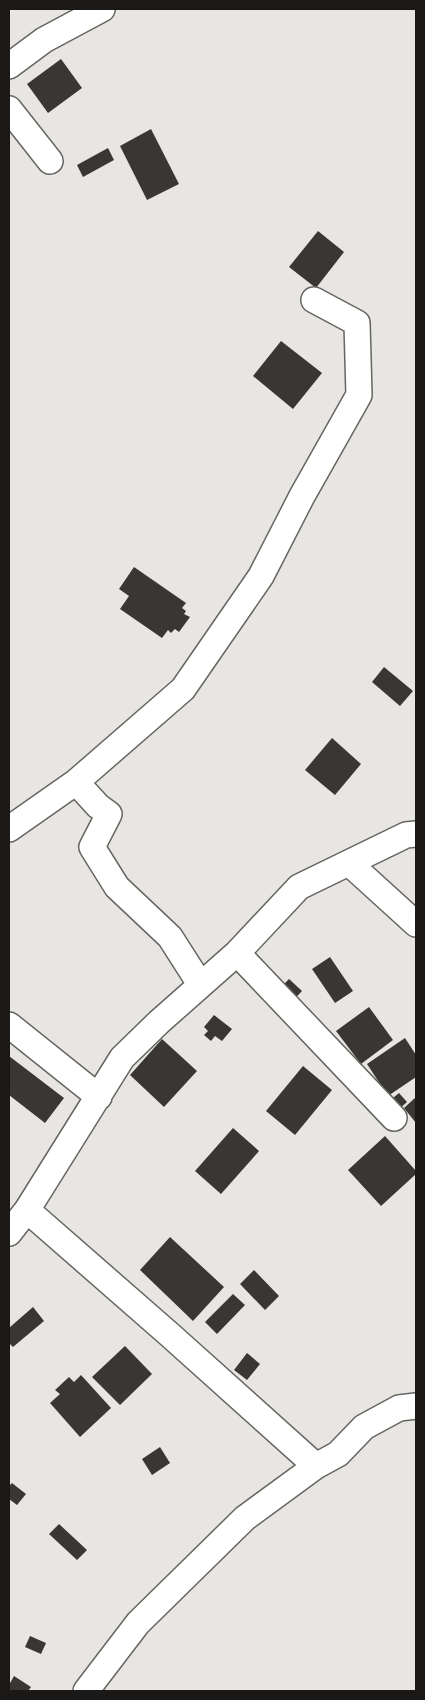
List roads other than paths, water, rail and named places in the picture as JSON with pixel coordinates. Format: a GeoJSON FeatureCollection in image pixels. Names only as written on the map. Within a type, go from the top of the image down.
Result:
{"type":"FeatureCollection","features":[{"type":"Feature","properties":{"kind":"street"},"geometry":{"type":"LineString","coordinates":[[9,66],[44,40],[102,9]]}},
{"type":"Feature","properties":{"kind":"street"},"geometry":{"type":"LineString","coordinates":[[9,109],[50,161]]}},
{"type":"Feature","properties":{"kind":"street"},"geometry":{"type":"LineString","coordinates":[[9,829],[76,782],[183,689],[261,576],[302,496],[359,395],[357,323],[314,300]]}},
{"type":"Feature","properties":{"kind":"street"},"geometry":{"type":"LineString","coordinates":[[76,782],[98,806],[109,814],[92,847],[117,887],[170,937],[200,984]]}},
{"type":"Feature","properties":{"kind":"street"},"geometry":{"type":"LineString","coordinates":[[9,1233],[27,1210],[122,1058],[200,984],[237,952],[300,887],[406,835],[416,834]]}},
{"type":"Feature","properties":{"kind":"street"},"geometry":{"type":"LineString","coordinates":[[350,864],[416,924]]}},
{"type":"Feature","properties":{"kind":"street"},"geometry":{"type":"LineString","coordinates":[[237,952],[394,1118]]}},
{"type":"Feature","properties":{"kind":"street"},"geometry":{"type":"LineString","coordinates":[[9,1025],[99,1097]]}},
{"type":"Feature","properties":{"kind":"street"},"geometry":{"type":"LineString","coordinates":[[27,1210],[316,1466]]}},
{"type":"Feature","properties":{"kind":"street"},"geometry":{"type":"LineString","coordinates":[[86,1691],[138,1623],[245,1518],[316,1466],[338,1454],[364,1427],[399,1408],[416,1406]]}}]}
